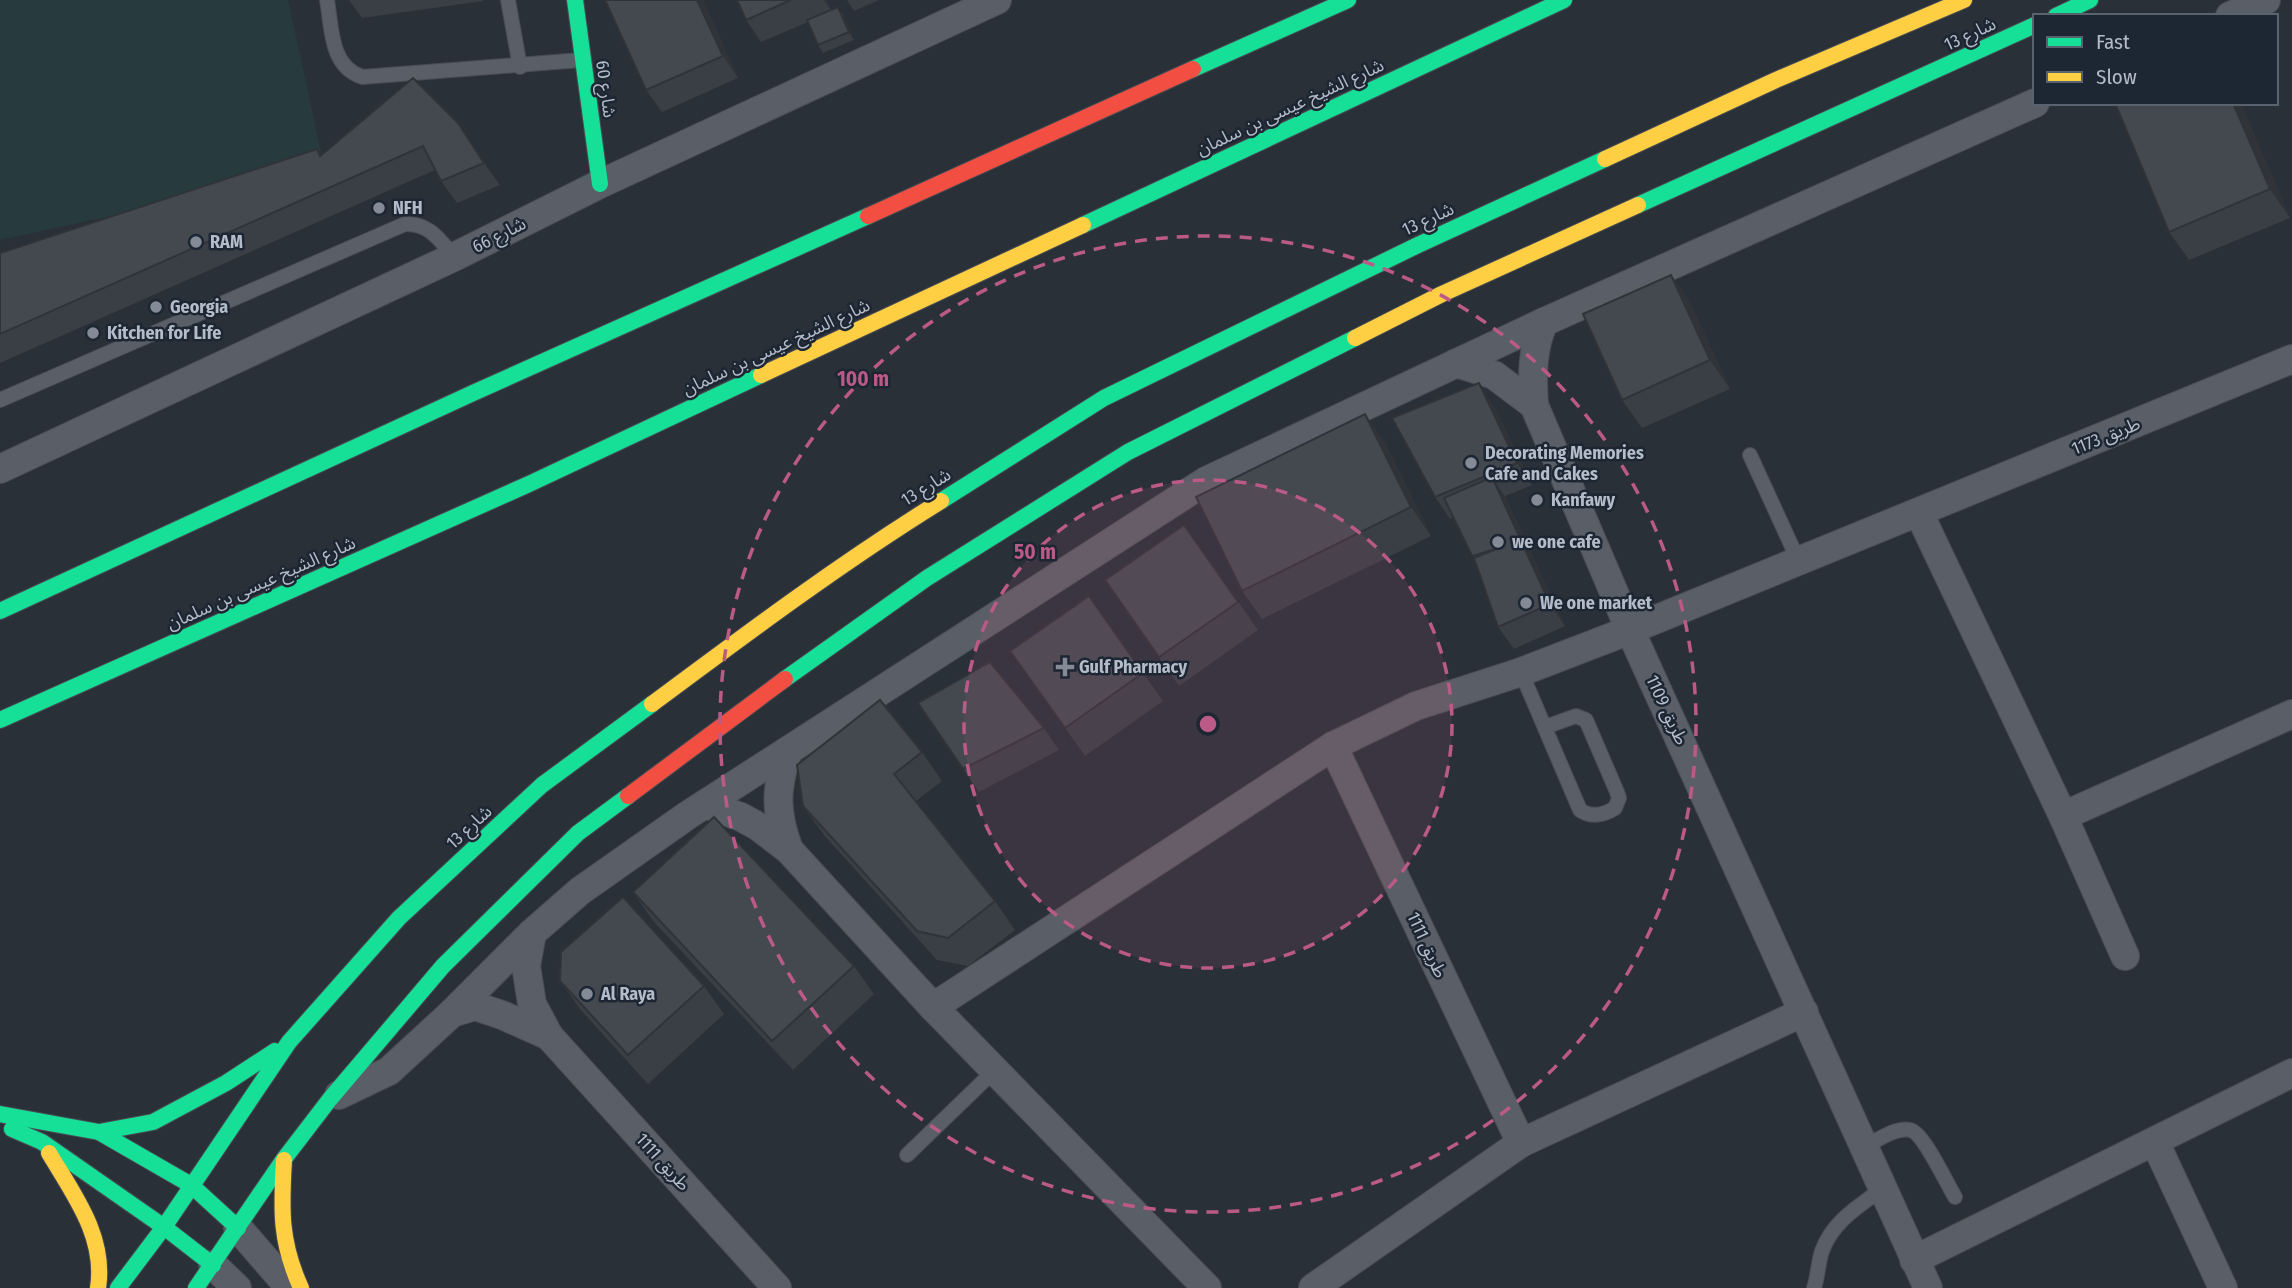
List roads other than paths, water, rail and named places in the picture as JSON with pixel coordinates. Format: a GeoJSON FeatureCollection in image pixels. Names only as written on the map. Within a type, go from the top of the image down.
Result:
{"type":"FeatureCollection","features":[{"type":"Feature","properties":{"kind":"main road","name":"شارع 60"},"geometry":{"type":"LineString","coordinates":[[575,0],[600,184]]}},
{"type":"Feature","properties":{"kind":"main road"},"geometry":{"type":"LineString","coordinates":[[0,611],[473,393],[1348,0]]}},
{"type":"Feature","properties":{"kind":"main road","name":"شارع الشيخ عيسى بن سلمان"},"geometry":{"type":"LineString","coordinates":[[0,720],[529,484],[1564,0]]}},
{"type":"Feature","properties":{"kind":"main road","name":"شارع 13"},"geometry":{"type":"LineString","coordinates":[[118,1288],[164,1227],[289,1042],[399,918],[542,785],[732,644],[900,526],[1104,398],[1418,244],[1776,80],[1964,0]]}},
{"type":"Feature","properties":{"kind":"main road"},"geometry":{"type":"LineString","coordinates":[[2060,14],[2090,0]]}},
{"type":"Feature","properties":{"kind":"main road","name":"شارع 13"},"geometry":{"type":"LineString","coordinates":[[196,1288],[284,1159],[330,1100],[443,966],[578,833],[770,690],[939,571],[1128,452],[1430,300],[2033,26]]}},
{"type":"Feature","properties":{"kind":"main road"},"geometry":{"type":"LineString","coordinates":[[99,1132],[153,1122],[226,1083],[289,1042]]}},
{"type":"Feature","properties":{"kind":"main road"},"geometry":{"type":"LineString","coordinates":[[0,1114],[99,1132],[191,1185],[238,1228]]}},
{"type":"Feature","properties":{"kind":"main road"},"geometry":{"type":"LineString","coordinates":[[0,1124],[42,1142],[164,1227],[213,1265]]}},
{"type":"Feature","properties":{"kind":"main road"},"geometry":{"type":"LineString","coordinates":[[42,1142],[86,1216],[96,1244],[101,1277],[98,1288]]}},
{"type":"Feature","properties":{"kind":"main road"},"geometry":{"type":"LineString","coordinates":[[284,1159],[281,1216],[289,1262],[301,1288]]}},
{"type":"Feature","properties":{"kind":"street","name":"شارع 66"},"geometry":{"type":"LineString","coordinates":[[0,467],[454,257],[600,184],[997,0]]}},
{"type":"Feature","properties":{"kind":"street"},"geometry":{"type":"LineString","coordinates":[[2234,14],[2266,0]]}},
{"type":"Feature","properties":{"kind":"street"},"geometry":{"type":"LineString","coordinates":[[330,1100],[389,1071],[532,933],[580,891],[705,804],[1206,481],[1456,362],[2033,104]]}},
{"type":"Feature","properties":{"kind":"street","name":"طريق 1109"},"geometry":{"type":"LineString","coordinates":[[1544,322],[1536,339],[1532,378],[1534,405],[1630,631],[1928,1288]]}},
{"type":"Feature","properties":{"kind":"street","name":"طريق 1173"},"geometry":{"type":"LineString","coordinates":[[933,1007],[1334,746],[1416,706],[1521,672],[1630,631],[2292,359]]}},
{"type":"Feature","properties":{"kind":"street"},"geometry":{"type":"LineString","coordinates":[[1456,362],[1494,375],[1534,405]]}},
{"type":"Feature","properties":{"kind":"street"},"geometry":{"type":"LineString","coordinates":[[1919,513],[2063,816],[2125,956]]}},
{"type":"Feature","properties":{"kind":"street"},"geometry":{"type":"LineString","coordinates":[[2063,816],[2292,713]]}},
{"type":"Feature","properties":{"kind":"street","name":"طريق 1111"},"geometry":{"type":"LineString","coordinates":[[1334,746],[1521,1143]]}},
{"type":"Feature","properties":{"kind":"street"},"geometry":{"type":"LineString","coordinates":[[788,751],[779,775],[777,801],[780,826],[789,850]]}},
{"type":"Feature","properties":{"kind":"street"},"geometry":{"type":"LineString","coordinates":[[705,804],[741,817],[789,850],[994,1071],[1208,1288]]}},
{"type":"Feature","properties":{"kind":"street","name":"طريق 1111"},"geometry":{"type":"LineString","coordinates":[[532,933],[526,966],[532,1004],[549,1037],[777,1288]]}},
{"type":"Feature","properties":{"kind":"street","name":"طريق 1111"},"geometry":{"type":"LineString","coordinates":[[452,1013],[475,1006],[502,1015],[549,1037]]}},
{"type":"Feature","properties":{"kind":"street"},"geometry":{"type":"LineString","coordinates":[[1313,1288],[1521,1143],[1804,1012]]}},
{"type":"Feature","properties":{"kind":"street"},"geometry":{"type":"LineString","coordinates":[[1914,1260],[2292,1073]]}},
{"type":"Feature","properties":{"kind":"street"},"geometry":{"type":"LineString","coordinates":[[2155,1142],[2223,1288]]}},
{"type":"Feature","properties":{"kind":"street"},"geometry":{"type":"LineString","coordinates":[[238,1228],[290,1288]]}},
{"type":"Feature","properties":{"kind":"street"},"geometry":{"type":"LineString","coordinates":[[213,1265],[237,1288]]}},
{"type":"Feature","properties":{"kind":"lane"},"geometry":{"type":"LineString","coordinates":[[327,0],[338,59],[344,68],[362,77],[520,67],[583,60]]}},
{"type":"Feature","properties":{"kind":"lane"},"geometry":{"type":"LineString","coordinates":[[508,0],[520,67]]}},
{"type":"Feature","properties":{"kind":"lane"},"geometry":{"type":"LineString","coordinates":[[0,400],[405,223],[425,226],[454,257]]}},
{"type":"Feature","properties":{"kind":"lane"},"geometry":{"type":"LineString","coordinates":[[1750,455],[1798,562]]}},
{"type":"Feature","properties":{"kind":"lane"},"geometry":{"type":"LineString","coordinates":[[1521,672],[1580,810],[1595,816],[1615,808],[1619,797],[1586,720],[1576,716],[1545,727]]}},
{"type":"Feature","properties":{"kind":"lane"},"geometry":{"type":"LineString","coordinates":[[906,1155],[994,1071]]}},
{"type":"Feature","properties":{"kind":"lane"},"geometry":{"type":"LineString","coordinates":[[1864,1147],[1907,1129],[1914,1131],[1922,1139],[1955,1197]]}},
{"type":"Feature","properties":{"kind":"lane"},"geometry":{"type":"LineString","coordinates":[[1814,1288],[1823,1249],[1836,1226],[1841,1219],[1882,1189]]}},
{"type":"Feature","properties":{"kind":"place","name":"NFH"},"geometry":{"type":"Point","coordinates":[379,208]}},
{"type":"Feature","properties":{"kind":"place","name":"RAM"},"geometry":{"type":"Point","coordinates":[196,242]}},
{"type":"Feature","properties":{"kind":"place","name":"Georgia"},"geometry":{"type":"Point","coordinates":[156,307]}},
{"type":"Feature","properties":{"kind":"place","name":"Kitchen for Life"},"geometry":{"type":"Point","coordinates":[93,333]}},
{"type":"Feature","properties":{"kind":"place","name":"Decorating Memories Cafe and Cakes"},"geometry":{"type":"Point","coordinates":[1471,463]}},
{"type":"Feature","properties":{"kind":"place","name":"Kanfawy"},"geometry":{"type":"Point","coordinates":[1537,500]}},
{"type":"Feature","properties":{"kind":"place","name":"we one cafe"},"geometry":{"type":"Point","coordinates":[1498,542]}},
{"type":"Feature","properties":{"kind":"place","name":"We one market"},"geometry":{"type":"Point","coordinates":[1526,603]}},
{"type":"Feature","properties":{"kind":"place","name":"Gulf Pharmacy"},"geometry":{"type":"Point","coordinates":[1065,667]}},
{"type":"Feature","properties":{"kind":"place","name":"Al Raya"},"geometry":{"type":"Point","coordinates":[587,994]}}]}
